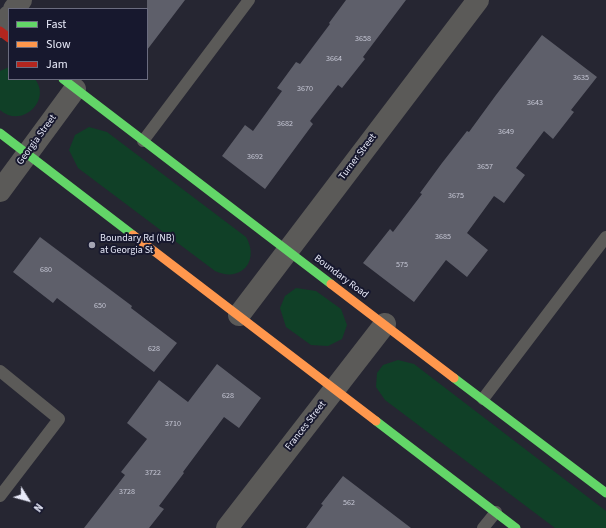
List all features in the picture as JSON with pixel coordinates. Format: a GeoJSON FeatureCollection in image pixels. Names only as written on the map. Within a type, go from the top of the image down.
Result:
{"type":"FeatureCollection","features":[{"type":"Feature","properties":{"kind":"main road"},"geometry":{"type":"LineString","coordinates":[[0,31],[8,37]]}},
{"type":"Feature","properties":{"kind":"main road","name":"Boundary Road"},"geometry":{"type":"LineString","coordinates":[[69,84],[606,493]]}},
{"type":"Feature","properties":{"kind":"main road"},"geometry":{"type":"LineString","coordinates":[[0,133],[516,528]]}},
{"type":"Feature","properties":{"kind":"street"},"geometry":{"type":"LineString","coordinates":[[15,8],[21,0]]}},
{"type":"Feature","properties":{"kind":"street","name":"Turner Street"},"geometry":{"type":"LineString","coordinates":[[239,315],[478,0]]}},
{"type":"Feature","properties":{"kind":"street"},"geometry":{"type":"LineString","coordinates":[[0,28],[8,17]]}},
{"type":"Feature","properties":{"kind":"street","name":"Georgia Street"},"geometry":{"type":"LineString","coordinates":[[0,192],[27,154],[69,84]]}},
{"type":"Feature","properties":{"kind":"street","name":"Frances Street"},"geometry":{"type":"LineString","coordinates":[[227,528],[385,324]]}},
{"type":"Feature","properties":{"kind":"lane"},"geometry":{"type":"LineString","coordinates":[[143,141],[249,0]]}},
{"type":"Feature","properties":{"kind":"lane"},"geometry":{"type":"LineString","coordinates":[[483,399],[606,237]]}},
{"type":"Feature","properties":{"kind":"lane"},"geometry":{"type":"LineString","coordinates":[[0,371],[59,419],[0,496]]}},
{"type":"Feature","properties":{"kind":"lane"},"geometry":{"type":"LineString","coordinates":[[483,528],[496,512]]}},
{"type":"Feature","properties":{"kind":"green space"},"geometry":{"type":"Polygon","coordinates":[[[8,67],[8,80],[36,80],[39,87],[40,96],[32,110],[17,116],[8,115],[0,110],[0,71],[8,67]]]}},
{"type":"Feature","properties":{"kind":"green space"},"geometry":{"type":"Polygon","coordinates":[[[89,127],[107,132],[246,237],[250,246],[251,254],[246,268],[233,274],[224,274],[215,271],[78,168],[69,150],[75,135],[89,127]]]}},
{"type":"Feature","properties":{"kind":"green space"},"geometry":{"type":"Polygon","coordinates":[[[296,288],[316,291],[341,309],[347,325],[342,339],[328,346],[311,345],[286,327],[280,308],[285,296],[296,288]]]}},
{"type":"Feature","properties":{"kind":"green space"},"geometry":{"type":"Polygon","coordinates":[[[398,360],[414,364],[606,511],[606,528],[555,528],[385,400],[376,387],[377,373],[383,365],[398,360]]]}},
{"type":"Feature","properties":{"kind":"building"},"geometry":{"type":"Polygon","coordinates":[[[147,0],[185,0],[148,49],[148,8],[147,0]]]}},
{"type":"Feature","properties":{"kind":"building"},"geometry":{"type":"Polygon","coordinates":[[[346,0],[406,0],[363,57],[365,59],[342,88],[338,85],[310,121],[313,124],[265,189],[222,156],[245,125],[253,131],[282,91],[277,88],[296,62],[300,64],[346,0]]]}},
{"type":"Feature","properties":{"kind":"building"},"geometry":{"type":"Polygon","coordinates":[[[542,35],[597,77],[571,110],[574,112],[553,139],[544,131],[516,168],[525,175],[504,203],[494,196],[467,233],[488,250],[467,277],[446,260],[414,302],[363,263],[390,229],[393,232],[422,194],[420,193],[442,163],[467,131],[469,132],[542,35]]]}},
{"type":"Feature","properties":{"kind":"building"},"geometry":{"type":"Polygon","coordinates":[[[40,237],[132,306],[131,308],[177,343],[154,372],[57,298],[53,303],[13,272],[40,237]]]}},
{"type":"Feature","properties":{"kind":"building"},"geometry":{"type":"Polygon","coordinates":[[[217,364],[261,398],[239,428],[224,417],[159,506],[164,509],[149,528],[84,528],[125,475],[121,472],[147,439],[127,423],[159,380],[188,402],[217,364]]]}},
{"type":"Feature","properties":{"kind":"building"},"geometry":{"type":"Polygon","coordinates":[[[343,476],[411,528],[306,528],[323,505],[321,504],[343,476]]]}},
{"type":"Feature","properties":{"kind":"traffic: fast"},"geometry":{"type":"LineString","coordinates":[[64,80],[331,284]]}},
{"type":"Feature","properties":{"kind":"traffic: fast"},"geometry":{"type":"LineString","coordinates":[[0,133],[133,235]]}},
{"type":"Feature","properties":{"kind":"traffic: fast"},"geometry":{"type":"LineString","coordinates":[[454,378],[606,493]]}},
{"type":"Feature","properties":{"kind":"traffic: fast"},"geometry":{"type":"LineString","coordinates":[[376,421],[516,528]]}},
{"type":"Feature","properties":{"kind":"traffic: slow"},"geometry":{"type":"LineString","coordinates":[[133,235],[376,421]]}},
{"type":"Feature","properties":{"kind":"traffic: slow"},"geometry":{"type":"LineString","coordinates":[[331,284],[454,378]]}},
{"type":"Feature","properties":{"kind":"traffic: jam"},"geometry":{"type":"LineString","coordinates":[[0,31],[8,37]]}},
{"type":"Feature","properties":{"kind":"place","name":"Boundary Rd (NB) at Georgia St"},"geometry":{"type":"Point","coordinates":[92,245]}}]}
